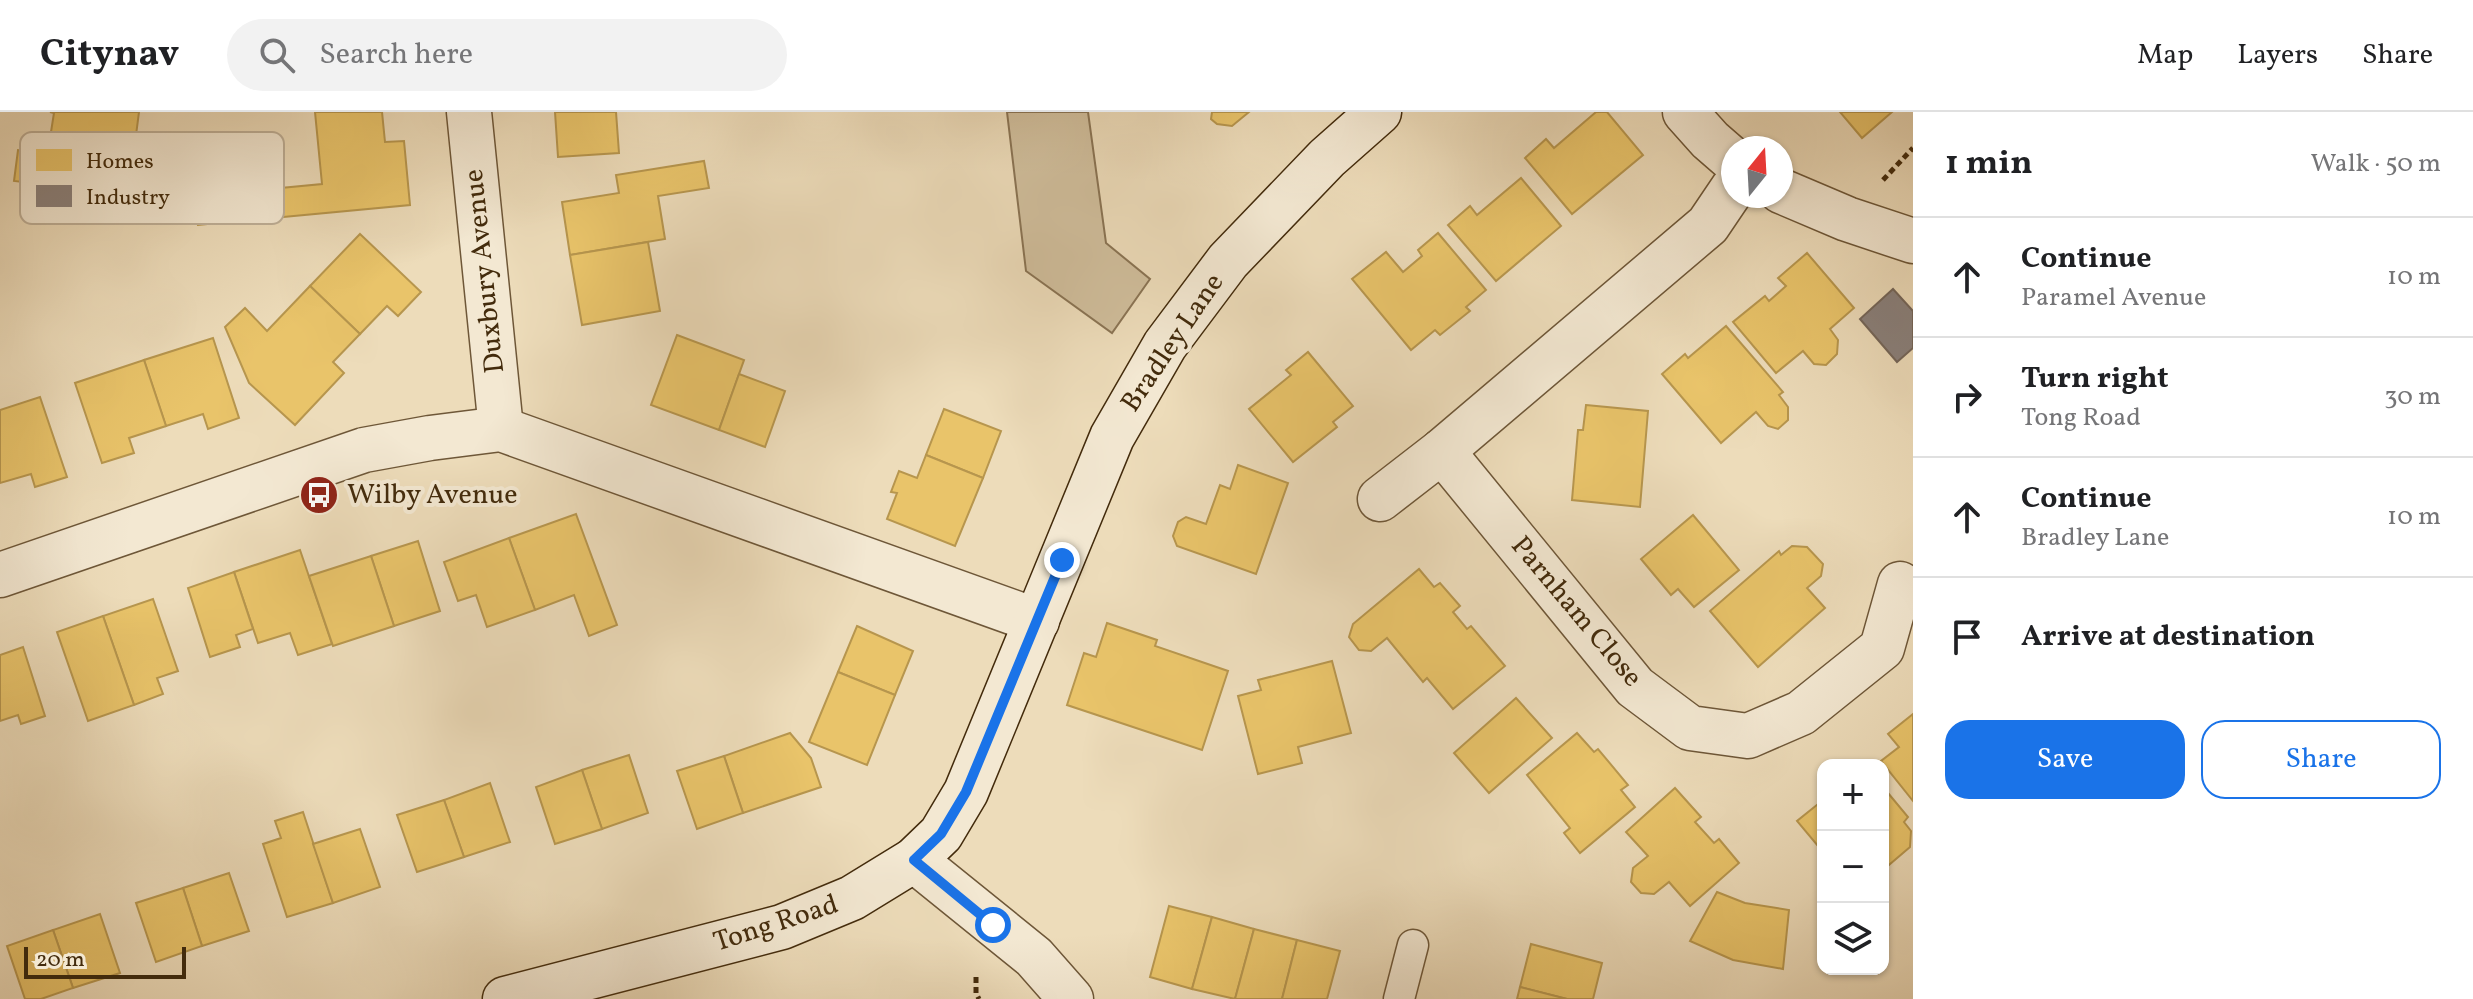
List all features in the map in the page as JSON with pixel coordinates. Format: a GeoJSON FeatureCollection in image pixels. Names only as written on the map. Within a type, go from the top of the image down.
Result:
{"type":"FeatureCollection","features":[{"type":"Feature","properties":{"kind":"street","name":"Duxbury Avenue"},"geometry":{"type":"LineString","coordinates":[[469,112],[501,429]]}},
{"type":"Feature","properties":{"kind":"street","name":"Bradley Lane"},"geometry":{"type":"LineString","coordinates":[[1037,621],[1112,437],[1165,345],[1228,261],[1327,158],[1379,112]]}},
{"type":"Feature","properties":{"kind":"street"},"geometry":{"type":"LineString","coordinates":[[1685,112],[1721,150]]}},
{"type":"Feature","properties":{"kind":"street"},"geometry":{"type":"LineString","coordinates":[[1793,196],[1847,219],[1913,241]]}},
{"type":"Feature","properties":{"kind":"street"},"geometry":{"type":"LineString","coordinates":[[1380,499],[1442,451],[1708,225],[1721,206]]}},
{"type":"Feature","properties":{"kind":"street"},"geometry":{"type":"LineString","coordinates":[[0,575],[364,450],[501,429],[1037,621]]}},
{"type":"Feature","properties":{"kind":"street","name":"Parnham Close"},"geometry":{"type":"LineString","coordinates":[[1442,451],[1635,687],[1690,728],[1748,736],[1801,713],[1882,648],[1900,584]]}},
{"type":"Feature","properties":{"kind":"street","name":"Tong Road"},"geometry":{"type":"LineString","coordinates":[[505,999],[782,927],[852,898],[914,860],[941,834],[966,792],[1037,621]]}},
{"type":"Feature","properties":{"kind":"street"},"geometry":{"type":"LineString","coordinates":[[914,860],[1034,957],[1071,999]]}},
{"type":"Feature","properties":{"kind":"lane"},"geometry":{"type":"LineString","coordinates":[[1399,999],[1413,945]]}},
{"type":"Feature","properties":{"kind":"shaded area"},"geometry":{"type":"Polygon","coordinates":[[[1007,112],[1088,112],[1106,243],[1150,279],[1112,333],[1026,271],[1007,112]]]}},
{"type":"Feature","properties":{"kind":"building: Homes"},"geometry":{"type":"Polygon","coordinates":[[[50,112],[139,112],[136,132],[51,132],[54,113],[50,112]]]}},
{"type":"Feature","properties":{"kind":"building: Homes"},"geometry":{"type":"Polygon","coordinates":[[[315,112],[382,112],[385,142],[404,141],[410,205],[284,217],[284,188],[322,184],[315,112]]]}},
{"type":"Feature","properties":{"kind":"building: Homes"},"geometry":{"type":"Polygon","coordinates":[[[555,112],[616,112],[619,153],[558,157],[555,112]]]}},
{"type":"Feature","properties":{"kind":"building: Homes"},"geometry":{"type":"Polygon","coordinates":[[[1212,112],[1249,112],[1232,126],[1217,124],[1211,119],[1212,112]]]}},
{"type":"Feature","properties":{"kind":"building: Homes"},"geometry":{"type":"Polygon","coordinates":[[[1596,112],[1607,112],[1643,155],[1572,214],[1525,158],[1546,139],[1554,148],[1596,112]]]}},
{"type":"Feature","properties":{"kind":"building: Homes"},"geometry":{"type":"Polygon","coordinates":[[[1840,112],[1892,112],[1862,138],[1840,112]]]}},
{"type":"Feature","properties":{"kind":"building: Homes"},"geometry":{"type":"Polygon","coordinates":[[[20,150],[20,182],[14,181],[20,150]]]}},
{"type":"Feature","properties":{"kind":"building: Homes"},"geometry":{"type":"Polygon","coordinates":[[[704,161],[709,188],[658,196],[665,239],[570,255],[562,202],[619,193],[616,175],[704,161]]]}},
{"type":"Feature","properties":{"kind":"building: Homes"},"geometry":{"type":"Polygon","coordinates":[[[1521,178],[1561,226],[1496,281],[1448,225],[1470,206],[1477,215],[1521,178]]]}},
{"type":"Feature","properties":{"kind":"building: Homes"},"geometry":{"type":"Polygon","coordinates":[[[1438,233],[1486,290],[1466,307],[1470,311],[1440,335],[1435,330],[1411,350],[1352,279],[1386,252],[1403,272],[1422,256],[1418,250],[1438,233]]]}},
{"type":"Feature","properties":{"kind":"building: Homes"},"geometry":{"type":"Polygon","coordinates":[[[360,234],[421,292],[398,316],[387,306],[360,334],[310,286],[360,234]]]}},
{"type":"Feature","properties":{"kind":"building: Homes"},"geometry":{"type":"Polygon","coordinates":[[[648,242],[660,311],[582,325],[570,255],[648,242]]]}},
{"type":"Feature","properties":{"kind":"building: Homes"},"geometry":{"type":"Polygon","coordinates":[[[1807,253],[1854,308],[1830,329],[1838,340],[1837,354],[1826,365],[1814,364],[1803,351],[1776,373],[1733,322],[1765,296],[1769,301],[1786,286],[1778,278],[1807,253]]]}},
{"type":"Feature","properties":{"kind":"building: Homes"},"geometry":{"type":"Polygon","coordinates":[[[310,286],[360,334],[333,362],[344,373],[295,425],[249,383],[225,327],[245,308],[267,331],[310,286]]]}},
{"type":"Feature","properties":{"kind":"building: Homes"},"geometry":{"type":"Polygon","coordinates":[[[1726,326],[1783,392],[1779,395],[1788,407],[1788,420],[1778,429],[1768,426],[1756,412],[1721,443],[1662,374],[1685,354],[1688,358],[1726,326]]]}},
{"type":"Feature","properties":{"kind":"building: Homes"},"geometry":{"type":"Polygon","coordinates":[[[677,335],[744,360],[719,430],[651,405],[677,335]]]}},
{"type":"Feature","properties":{"kind":"building: Homes"},"geometry":{"type":"Polygon","coordinates":[[[213,338],[239,418],[208,429],[203,414],[166,426],[144,360],[213,338]]]}},
{"type":"Feature","properties":{"kind":"building: Homes"},"geometry":{"type":"Polygon","coordinates":[[[1308,352],[1353,406],[1333,422],[1337,427],[1293,462],[1249,409],[1291,375],[1286,370],[1308,352]]]}},
{"type":"Feature","properties":{"kind":"building: Homes"},"geometry":{"type":"Polygon","coordinates":[[[144,360],[166,426],[129,438],[134,453],[102,463],[75,383],[144,360]]]}},
{"type":"Feature","properties":{"kind":"building: Homes"},"geometry":{"type":"Polygon","coordinates":[[[739,374],[785,391],[765,447],[719,430],[739,374]]]}},
{"type":"Feature","properties":{"kind":"building: Homes"},"geometry":{"type":"Polygon","coordinates":[[[40,397],[67,477],[35,487],[31,474],[0,483],[0,410],[40,397]]]}},
{"type":"Feature","properties":{"kind":"building: Homes"},"geometry":{"type":"Polygon","coordinates":[[[1586,405],[1648,411],[1640,507],[1572,500],[1578,430],[1583,430],[1586,405]]]}},
{"type":"Feature","properties":{"kind":"building: Homes"},"geometry":{"type":"Polygon","coordinates":[[[944,409],[1001,431],[983,478],[926,455],[944,409]]]}},
{"type":"Feature","properties":{"kind":"building: Homes"},"geometry":{"type":"Polygon","coordinates":[[[926,455],[983,478],[955,546],[887,519],[897,493],[891,492],[899,471],[917,478],[926,455]]]}},
{"type":"Feature","properties":{"kind":"building: Homes"},"geometry":{"type":"Polygon","coordinates":[[[1238,465],[1288,483],[1256,574],[1177,546],[1173,536],[1178,522],[1186,517],[1206,524],[1220,485],[1230,489],[1238,465]]]}},
{"type":"Feature","properties":{"kind":"building: Homes"},"geometry":{"type":"Polygon","coordinates":[[[576,514],[617,625],[589,636],[574,595],[535,610],[509,538],[576,514]]]}},
{"type":"Feature","properties":{"kind":"building: Homes"},"geometry":{"type":"Polygon","coordinates":[[[1693,515],[1739,570],[1694,607],[1678,589],[1671,595],[1641,559],[1693,515]]]}},
{"type":"Feature","properties":{"kind":"building: Homes"},"geometry":{"type":"Polygon","coordinates":[[[509,538],[535,610],[487,627],[476,595],[458,601],[444,562],[509,538]]]}},
{"type":"Feature","properties":{"kind":"building: Homes"},"geometry":{"type":"Polygon","coordinates":[[[418,541],[440,611],[394,626],[371,556],[418,541]]]}},
{"type":"Feature","properties":{"kind":"building: Homes"},"geometry":{"type":"Polygon","coordinates":[[[1792,546],[1807,547],[1823,564],[1821,576],[1807,588],[1825,608],[1758,667],[1710,611],[1779,551],[1781,555],[1792,546]]]}},
{"type":"Feature","properties":{"kind":"building: Homes"},"geometry":{"type":"Polygon","coordinates":[[[300,550],[332,644],[298,655],[290,633],[258,643],[234,572],[300,550]]]}},
{"type":"Feature","properties":{"kind":"building: Homes"},"geometry":{"type":"Polygon","coordinates":[[[371,556],[394,626],[333,646],[309,576],[371,556]]]}},
{"type":"Feature","properties":{"kind":"building: Homes"},"geometry":{"type":"Polygon","coordinates":[[[1419,569],[1434,587],[1440,583],[1460,606],[1453,612],[1467,629],[1471,626],[1505,666],[1453,709],[1427,678],[1423,682],[1387,638],[1371,651],[1359,650],[1349,637],[1353,624],[1419,569]]]}},
{"type":"Feature","properties":{"kind":"building: Homes"},"geometry":{"type":"Polygon","coordinates":[[[234,572],[253,629],[236,635],[240,647],[210,657],[188,588],[234,572]]]}},
{"type":"Feature","properties":{"kind":"building: Homes"},"geometry":{"type":"Polygon","coordinates":[[[153,599],[178,671],[157,678],[163,694],[134,705],[103,616],[153,599]]]}},
{"type":"Feature","properties":{"kind":"building: Homes"},"geometry":{"type":"Polygon","coordinates":[[[103,616],[134,705],[88,721],[57,632],[103,616]]]}},
{"type":"Feature","properties":{"kind":"building: Homes"},"geometry":{"type":"Polygon","coordinates":[[[1107,623],[1157,640],[1155,646],[1228,671],[1202,750],[1067,705],[1084,653],[1096,657],[1107,623]]]}},
{"type":"Feature","properties":{"kind":"building: Homes"},"geometry":{"type":"Polygon","coordinates":[[[857,626],[913,651],[895,695],[838,672],[857,626]]]}},
{"type":"Feature","properties":{"kind":"building: Homes"},"geometry":{"type":"Polygon","coordinates":[[[23,647],[45,716],[21,724],[18,715],[0,721],[0,655],[23,647]]]}},
{"type":"Feature","properties":{"kind":"building: Homes"},"geometry":{"type":"Polygon","coordinates":[[[1332,661],[1351,733],[1298,747],[1302,763],[1258,774],[1238,696],[1261,690],[1258,680],[1332,661]]]}},
{"type":"Feature","properties":{"kind":"building: Homes"},"geometry":{"type":"Polygon","coordinates":[[[838,672],[895,695],[867,765],[809,742],[838,672]]]}},
{"type":"Feature","properties":{"kind":"building: Homes"},"geometry":{"type":"Polygon","coordinates":[[[1516,698],[1552,738],[1489,793],[1454,753],[1516,698]]]}},
{"type":"Feature","properties":{"kind":"building: Homes"},"geometry":{"type":"Polygon","coordinates":[[[1913,714],[1913,801],[1889,771],[1889,759],[1884,759],[1899,747],[1888,734],[1913,714]]]}},
{"type":"Feature","properties":{"kind":"building: Homes"},"geometry":{"type":"Polygon","coordinates":[[[790,733],[811,758],[821,787],[743,813],[724,756],[790,733]]]}},
{"type":"Feature","properties":{"kind":"building: Homes"},"geometry":{"type":"Polygon","coordinates":[[[1577,733],[1594,752],[1598,749],[1628,785],[1621,790],[1635,807],[1580,853],[1564,833],[1570,828],[1527,775],[1577,733]]]}},
{"type":"Feature","properties":{"kind":"building: Homes"},"geometry":{"type":"Polygon","coordinates":[[[629,755],[648,813],[602,829],[582,770],[629,755]]]}},
{"type":"Feature","properties":{"kind":"building: Homes"},"geometry":{"type":"Polygon","coordinates":[[[724,756],[743,813],[697,829],[677,771],[724,756]]]}},
{"type":"Feature","properties":{"kind":"building: Homes"},"geometry":{"type":"Polygon","coordinates":[[[582,770],[602,829],[555,844],[536,787],[582,770]]]}},
{"type":"Feature","properties":{"kind":"building: Homes"},"geometry":{"type":"Polygon","coordinates":[[[490,783],[510,842],[464,857],[444,800],[490,783]]]}},
{"type":"Feature","properties":{"kind":"building: Homes"},"geometry":{"type":"Polygon","coordinates":[[[1675,788],[1701,817],[1695,822],[1714,843],[1719,839],[1739,863],[1690,906],[1669,882],[1654,894],[1641,893],[1631,882],[1633,868],[1648,856],[1626,832],[1675,788]]]}},
{"type":"Feature","properties":{"kind":"building: Homes"},"geometry":{"type":"Polygon","coordinates":[[[1889,794],[1908,817],[1904,822],[1911,831],[1910,847],[1889,865],[1889,794]]]}},
{"type":"Feature","properties":{"kind":"building: Homes"},"geometry":{"type":"Polygon","coordinates":[[[444,800],[464,857],[417,872],[397,815],[444,800]]]}},
{"type":"Feature","properties":{"kind":"building: Homes"},"geometry":{"type":"Polygon","coordinates":[[[1817,805],[1817,845],[1797,821],[1817,805]]]}},
{"type":"Feature","properties":{"kind":"building: Homes"},"geometry":{"type":"Polygon","coordinates":[[[303,812],[333,903],[287,917],[263,844],[281,838],[275,821],[303,812]]]}},
{"type":"Feature","properties":{"kind":"building: Homes"},"geometry":{"type":"Polygon","coordinates":[[[360,829],[380,887],[333,903],[313,844],[360,829]]]}},
{"type":"Feature","properties":{"kind":"building: Homes"},"geometry":{"type":"Polygon","coordinates":[[[229,873],[249,931],[202,946],[183,888],[229,873]]]}},
{"type":"Feature","properties":{"kind":"building: Homes"},"geometry":{"type":"Polygon","coordinates":[[[183,888],[202,946],[156,962],[136,903],[183,888]]]}},
{"type":"Feature","properties":{"kind":"building: Homes"},"geometry":{"type":"Polygon","coordinates":[[[1717,892],[1745,903],[1789,910],[1783,969],[1733,960],[1690,941],[1717,892]]]}},
{"type":"Feature","properties":{"kind":"building: Homes"},"geometry":{"type":"Polygon","coordinates":[[[1169,906],[1212,917],[1192,989],[1150,977],[1169,906]]]}},
{"type":"Feature","properties":{"kind":"building: Homes"},"geometry":{"type":"Polygon","coordinates":[[[100,914],[120,973],[73,988],[53,930],[100,914]]]}},
{"type":"Feature","properties":{"kind":"building: Homes"},"geometry":{"type":"Polygon","coordinates":[[[1212,917],[1254,929],[1235,999],[1192,989],[1212,917]]]}},
{"type":"Feature","properties":{"kind":"building: Homes"},"geometry":{"type":"Polygon","coordinates":[[[1254,929],[1297,940],[1282,999],[1235,999],[1254,929]]]}},
{"type":"Feature","properties":{"kind":"building: Homes"},"geometry":{"type":"Polygon","coordinates":[[[53,930],[73,988],[41,999],[25,999],[7,946],[53,930]]]}},
{"type":"Feature","properties":{"kind":"building: Homes"},"geometry":{"type":"Polygon","coordinates":[[[1297,940],[1340,951],[1327,999],[1282,999],[1297,940]]]}},
{"type":"Feature","properties":{"kind":"building: Homes"},"geometry":{"type":"Polygon","coordinates":[[[1531,944],[1602,963],[1593,999],[1567,999],[1520,987],[1531,944]]]}},
{"type":"Feature","properties":{"kind":"building: Homes"},"geometry":{"type":"Polygon","coordinates":[[[1520,987],[1567,999],[1517,999],[1520,987]]]}},
{"type":"Feature","properties":{"kind":"building: Industry"},"geometry":{"type":"Polygon","coordinates":[[[1893,289],[1913,311],[1913,348],[1897,362],[1860,319],[1893,289]]]}},
{"type":"Feature","properties":{"kind":"place","name":"Wilby Avenue"},"geometry":{"type":"Point","coordinates":[319,495]}},
{"type":"Feature","properties":{"kind":"route"},"geometry":{"type":"LineString","coordinates":[[993,925],[914,860],[941,834],[966,792],[1062,560]]}}]}
